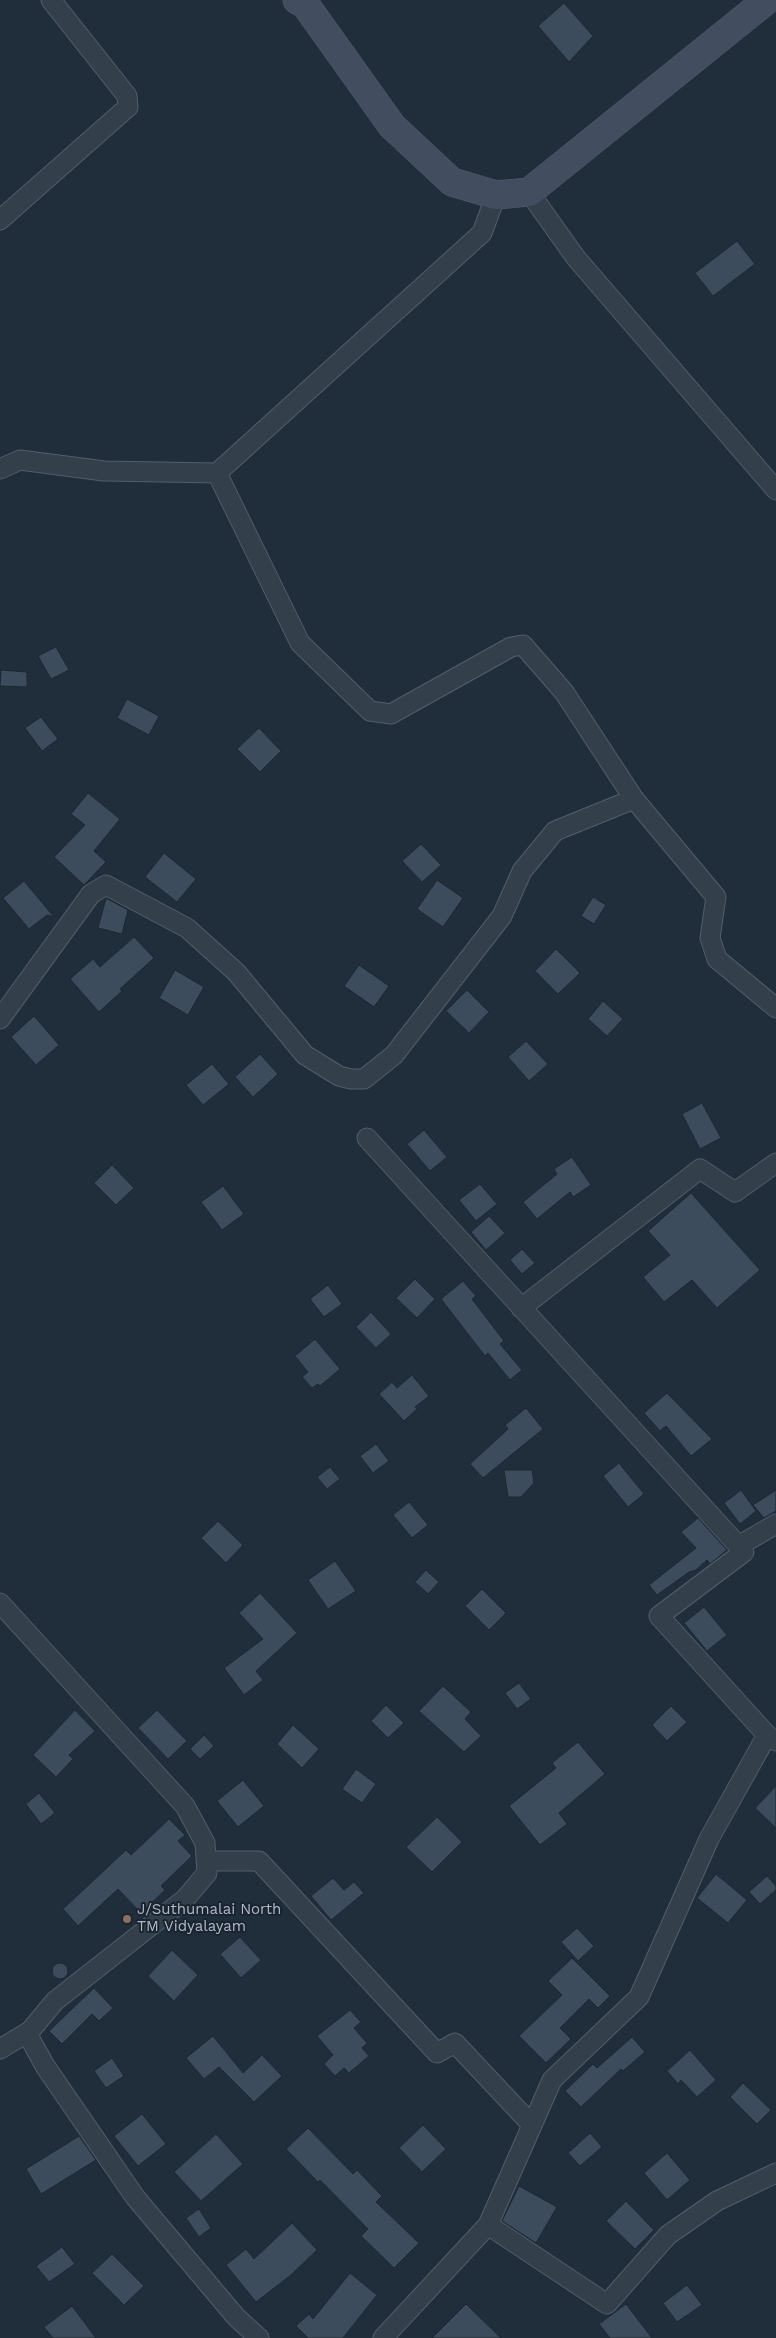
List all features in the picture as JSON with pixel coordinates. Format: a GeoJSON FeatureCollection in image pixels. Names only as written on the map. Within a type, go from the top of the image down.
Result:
{"type":"FeatureCollection","features":[{"type":"Feature","properties":{"kind":"street"},"geometry":{"type":"LineString","coordinates":[[0,220],[128,107],[127,96],[51,0]]}},
{"type":"Feature","properties":{"kind":"street"},"geometry":{"type":"LineString","coordinates":[[297,0],[305,4],[392,126],[452,182],[496,195],[529,192],[768,0],[776,13]]}},
{"type":"Feature","properties":{"kind":"street"},"geometry":{"type":"LineString","coordinates":[[529,192],[576,258],[776,490]]}},
{"type":"Feature","properties":{"kind":"street"},"geometry":{"type":"LineString","coordinates":[[0,469],[20,460],[104,471],[217,473],[482,233],[496,195]]}},
{"type":"Feature","properties":{"kind":"street"},"geometry":{"type":"LineString","coordinates":[[217,473],[300,643],[370,710],[391,714],[511,646],[523,646],[564,692],[634,799],[716,897],[710,938],[717,958],[776,1008]]}},
{"type":"Feature","properties":{"kind":"street"},"geometry":{"type":"LineString","coordinates":[[0,1019],[91,894],[106,885],[187,928],[236,972],[305,1055],[339,1076],[351,1080],[364,1079],[394,1055],[502,916],[522,870],[555,831],[634,799]]}},
{"type":"Feature","properties":{"kind":"street"},"geometry":{"type":"LineString","coordinates":[[367,1138],[744,1552],[659,1616],[771,1738],[709,1839],[639,1996],[552,2080],[488,2225],[383,2338]]}},
{"type":"Feature","properties":{"kind":"street"},"geometry":{"type":"LineString","coordinates":[[521,1308],[700,1169],[735,1192],[776,1164]]}},
{"type":"Feature","properties":{"kind":"street"},"geometry":{"type":"LineString","coordinates":[[738,1546],[776,1524]]}},
{"type":"Feature","properties":{"kind":"street"},"geometry":{"type":"LineString","coordinates":[[0,1603],[185,1806],[205,1843],[207,1873],[185,1899],[55,2001],[30,2031],[0,2049]]}},
{"type":"Feature","properties":{"kind":"street"},"geometry":{"type":"LineString","coordinates":[[206,1861],[259,1861],[437,2053],[455,2043],[532,2125]]}},
{"type":"Feature","properties":{"kind":"street"},"geometry":{"type":"LineString","coordinates":[[30,2031],[29,2037],[45,2066],[135,2198],[236,2318],[259,2338]]}},
{"type":"Feature","properties":{"kind":"street"},"geometry":{"type":"LineString","coordinates":[[488,2225],[607,2304],[668,2235],[717,2201],[776,2173]]}},
{"type":"Feature","properties":{"kind":"building"},"geometry":{"type":"Polygon","coordinates":[[[564,3],[593,36],[569,62],[538,26],[564,3]]]}},
{"type":"Feature","properties":{"kind":"building"},"geometry":{"type":"Polygon","coordinates":[[[737,241],[755,264],[713,296],[695,273],[737,241]]]}},
{"type":"Feature","properties":{"kind":"building"},"geometry":{"type":"Polygon","coordinates":[[[56,647],[69,670],[51,679],[38,656],[56,647]]]}},
{"type":"Feature","properties":{"kind":"building"},"geometry":{"type":"Polygon","coordinates":[[[1,670],[27,672],[27,687],[0,686],[1,670]]]}},
{"type":"Feature","properties":{"kind":"building"},"geometry":{"type":"Polygon","coordinates":[[[127,699],[159,716],[149,735],[117,718],[127,699]]]}},
{"type":"Feature","properties":{"kind":"building"},"geometry":{"type":"Polygon","coordinates":[[[41,717],[58,739],[42,751],[25,728],[41,717]]]}},
{"type":"Feature","properties":{"kind":"building"},"geometry":{"type":"Polygon","coordinates":[[[259,728],[281,751],[260,772],[237,749],[259,728]]]}},
{"type":"Feature","properties":{"kind":"building"},"geometry":{"type":"Polygon","coordinates":[[[88,793],[120,819],[94,851],[106,862],[84,885],[54,857],[85,825],[71,814],[88,793]]]}},
{"type":"Feature","properties":{"kind":"building"},"geometry":{"type":"Polygon","coordinates":[[[421,844],[441,865],[422,882],[402,861],[421,844]]]}},
{"type":"Feature","properties":{"kind":"building"},"geometry":{"type":"Polygon","coordinates":[[[164,853],[196,879],[177,902],[145,877],[164,853]]]}},
{"type":"Feature","properties":{"kind":"building"},"geometry":{"type":"Polygon","coordinates":[[[437,880],[463,898],[443,927],[417,909],[437,880]]]}},
{"type":"Feature","properties":{"kind":"building"},"geometry":{"type":"Polygon","coordinates":[[[24,881],[54,917],[47,915],[29,929],[3,898],[24,881]]]}},
{"type":"Feature","properties":{"kind":"building"},"geometry":{"type":"Polygon","coordinates":[[[593,897],[606,905],[594,924],[581,916],[593,897]]]}},
{"type":"Feature","properties":{"kind":"building"},"geometry":{"type":"Polygon","coordinates":[[[106,898],[128,910],[122,934],[98,928],[106,898]]]}},
{"type":"Feature","properties":{"kind":"building"},"geometry":{"type":"Polygon","coordinates":[[[134,937],[154,958],[120,989],[122,991],[99,1012],[70,979],[93,959],[100,967],[134,937]]]}},
{"type":"Feature","properties":{"kind":"building"},"geometry":{"type":"Polygon","coordinates":[[[556,949],[580,973],[558,994],[535,971],[556,949]]]}},
{"type":"Feature","properties":{"kind":"building"},"geometry":{"type":"Polygon","coordinates":[[[359,965],[389,986],[374,1007],[344,986],[359,965]]]}},
{"type":"Feature","properties":{"kind":"building"},"geometry":{"type":"Polygon","coordinates":[[[175,970],[204,987],[188,1015],[159,998],[175,970]]]}},
{"type":"Feature","properties":{"kind":"building"},"geometry":{"type":"Polygon","coordinates":[[[467,990],[489,1012],[469,1033],[446,1011],[467,990]]]}},
{"type":"Feature","properties":{"kind":"building"},"geometry":{"type":"Polygon","coordinates":[[[603,1001],[623,1019],[607,1036],[588,1019],[603,1001]]]}},
{"type":"Feature","properties":{"kind":"building"},"geometry":{"type":"Polygon","coordinates":[[[34,1016],[59,1045],[36,1065],[11,1037],[34,1016]]]}},
{"type":"Feature","properties":{"kind":"building"},"geometry":{"type":"Polygon","coordinates":[[[526,1041],[548,1064],[529,1081],[508,1057],[526,1041]]]}},
{"type":"Feature","properties":{"kind":"building"},"geometry":{"type":"Polygon","coordinates":[[[260,1054],[278,1074],[253,1097],[235,1077],[260,1054]]]}},
{"type":"Feature","properties":{"kind":"building"},"geometry":{"type":"Polygon","coordinates":[[[212,1064],[229,1084],[203,1105],[186,1085],[212,1064]]]}},
{"type":"Feature","properties":{"kind":"building"},"geometry":{"type":"Polygon","coordinates":[[[702,1103],[721,1138],[700,1149],[682,1114],[702,1103]]]}},
{"type":"Feature","properties":{"kind":"building"},"geometry":{"type":"Polygon","coordinates":[[[424,1130],[447,1157],[430,1171],[407,1144],[424,1130]]]}},
{"type":"Feature","properties":{"kind":"building"},"geometry":{"type":"Polygon","coordinates":[[[572,1157],[591,1185],[573,1197],[570,1192],[537,1219],[523,1202],[557,1174],[554,1169],[572,1157]]]}},
{"type":"Feature","properties":{"kind":"building"},"geometry":{"type":"Polygon","coordinates":[[[112,1165],[134,1188],[116,1205],[94,1183],[112,1165]]]}},
{"type":"Feature","properties":{"kind":"building"},"geometry":{"type":"Polygon","coordinates":[[[480,1184],[497,1204],[476,1221],[459,1200],[480,1184]]]}},
{"type":"Feature","properties":{"kind":"building"},"geometry":{"type":"Polygon","coordinates":[[[223,1186],[244,1214],[222,1230],[201,1202],[223,1186]]]}},
{"type":"Feature","properties":{"kind":"building"},"geometry":{"type":"Polygon","coordinates":[[[691,1193],[760,1270],[717,1308],[692,1280],[664,1302],[643,1277],[670,1255],[648,1231],[691,1193]]]}},
{"type":"Feature","properties":{"kind":"building"},"geometry":{"type":"Polygon","coordinates":[[[489,1216],[505,1233],[486,1250],[471,1232],[489,1216]]]}},
{"type":"Feature","properties":{"kind":"building"},"geometry":{"type":"Polygon","coordinates":[[[522,1249],[535,1263],[522,1274],[510,1260],[522,1249]]]}},
{"type":"Feature","properties":{"kind":"building"},"geometry":{"type":"Polygon","coordinates":[[[415,1279],[435,1299],[417,1318],[396,1298],[415,1279]]]}},
{"type":"Feature","properties":{"kind":"building"},"geometry":{"type":"Polygon","coordinates":[[[463,1281],[476,1296],[472,1299],[504,1341],[500,1344],[522,1370],[510,1380],[488,1353],[485,1356],[441,1299],[463,1281]]]}},
{"type":"Feature","properties":{"kind":"building"},"geometry":{"type":"Polygon","coordinates":[[[328,1285],[342,1304],[324,1317],[310,1299],[328,1285]]]}},
{"type":"Feature","properties":{"kind":"building"},"geometry":{"type":"Polygon","coordinates":[[[371,1312],[391,1334],[376,1348],[356,1327],[371,1312]]]}},
{"type":"Feature","properties":{"kind":"building"},"geometry":{"type":"Polygon","coordinates":[[[315,1339],[340,1369],[320,1386],[318,1384],[312,1388],[302,1377],[308,1372],[295,1356],[315,1339]]]}},
{"type":"Feature","properties":{"kind":"building"},"geometry":{"type":"Polygon","coordinates":[[[412,1375],[429,1396],[415,1407],[417,1409],[404,1421],[379,1394],[392,1382],[397,1388],[412,1375]]]}},
{"type":"Feature","properties":{"kind":"building"},"geometry":{"type":"Polygon","coordinates":[[[667,1393],[712,1439],[691,1456],[666,1426],[660,1431],[644,1413],[667,1393]]]}},
{"type":"Feature","properties":{"kind":"building"},"geometry":{"type":"Polygon","coordinates":[[[526,1408],[543,1429],[483,1478],[470,1464],[508,1429],[505,1425],[526,1408]]]}},
{"type":"Feature","properties":{"kind":"building"},"geometry":{"type":"Polygon","coordinates":[[[376,1444],[389,1461],[373,1473],[360,1456],[376,1444]]]}},
{"type":"Feature","properties":{"kind":"building"},"geometry":{"type":"Polygon","coordinates":[[[619,1463],[644,1494],[628,1507],[603,1476],[619,1463]]]}},
{"type":"Feature","properties":{"kind":"building"},"geometry":{"type":"Polygon","coordinates":[[[330,1467],[340,1479],[327,1489],[317,1477],[330,1467]]]}},
{"type":"Feature","properties":{"kind":"building"},"geometry":{"type":"Polygon","coordinates":[[[504,1470],[532,1470],[534,1483],[521,1497],[508,1497],[504,1470]]]}},
{"type":"Feature","properties":{"kind":"building"},"geometry":{"type":"Polygon","coordinates":[[[741,1490],[756,1511],[740,1524],[724,1503],[741,1490]]]}},
{"type":"Feature","properties":{"kind":"building"},"geometry":{"type":"Polygon","coordinates":[[[776,1490],[776,1511],[764,1518],[753,1505],[776,1490]]]}},
{"type":"Feature","properties":{"kind":"building"},"geometry":{"type":"Polygon","coordinates":[[[409,1502],[428,1525],[412,1538],[393,1515],[409,1502]]]}},
{"type":"Feature","properties":{"kind":"building"},"geometry":{"type":"Polygon","coordinates":[[[698,1518],[727,1550],[710,1564],[707,1560],[696,1570],[689,1572],[657,1595],[649,1585],[696,1548],[681,1532],[698,1518]]]}},
{"type":"Feature","properties":{"kind":"building"},"geometry":{"type":"Polygon","coordinates":[[[218,1521],[243,1545],[226,1563],[201,1538],[218,1521]]]}},
{"type":"Feature","properties":{"kind":"building"},"geometry":{"type":"Polygon","coordinates":[[[335,1561],[356,1591],[328,1609],[308,1580],[335,1561]]]}},
{"type":"Feature","properties":{"kind":"building"},"geometry":{"type":"Polygon","coordinates":[[[426,1570],[439,1582],[428,1594],[415,1582],[426,1570]]]}},
{"type":"Feature","properties":{"kind":"building"},"geometry":{"type":"Polygon","coordinates":[[[482,1589],[506,1613],[489,1630],[465,1606],[482,1589]]]}},
{"type":"Feature","properties":{"kind":"building"},"geometry":{"type":"Polygon","coordinates":[[[260,1593],[297,1633],[256,1671],[263,1680],[244,1695],[224,1668],[263,1639],[239,1613],[260,1593]]]}},
{"type":"Feature","properties":{"kind":"building"},"geometry":{"type":"Polygon","coordinates":[[[704,1607],[727,1635],[707,1651],[684,1623],[704,1607]]]}},
{"type":"Feature","properties":{"kind":"building"},"geometry":{"type":"Polygon","coordinates":[[[519,1683],[531,1699],[517,1709],[505,1693],[519,1683]]]}},
{"type":"Feature","properties":{"kind":"building"},"geometry":{"type":"Polygon","coordinates":[[[443,1686],[471,1712],[465,1719],[481,1736],[464,1752],[419,1711],[443,1686]]]}},
{"type":"Feature","properties":{"kind":"building"},"geometry":{"type":"Polygon","coordinates":[[[386,1705],[404,1723],[388,1738],[371,1721],[386,1705]]]}},
{"type":"Feature","properties":{"kind":"building"},"geometry":{"type":"Polygon","coordinates":[[[671,1706],[687,1722],[667,1741],[652,1725],[671,1706]]]}},
{"type":"Feature","properties":{"kind":"building"},"geometry":{"type":"Polygon","coordinates":[[[75,1710],[95,1731],[69,1755],[73,1759],[56,1777],[33,1755],[75,1710]]]}},
{"type":"Feature","properties":{"kind":"building"},"geometry":{"type":"Polygon","coordinates":[[[157,1710],[187,1741],[168,1759],[138,1728],[157,1710]]]}},
{"type":"Feature","properties":{"kind":"building"},"geometry":{"type":"Polygon","coordinates":[[[293,1725],[319,1749],[302,1768],[277,1744],[293,1725]]]}},
{"type":"Feature","properties":{"kind":"building"},"geometry":{"type":"Polygon","coordinates":[[[204,1735],[214,1746],[200,1759],[190,1749],[204,1735]]]}},
{"type":"Feature","properties":{"kind":"building"},"geometry":{"type":"Polygon","coordinates":[[[578,1742],[605,1774],[559,1813],[567,1824],[540,1845],[509,1806],[556,1768],[552,1763],[578,1742]]]}},
{"type":"Feature","properties":{"kind":"building"},"geometry":{"type":"Polygon","coordinates":[[[356,1769],[376,1784],[362,1803],[342,1789],[356,1769]]]}},
{"type":"Feature","properties":{"kind":"building"},"geometry":{"type":"Polygon","coordinates":[[[243,1780],[264,1806],[238,1827],[217,1801],[243,1780]]]}},
{"type":"Feature","properties":{"kind":"building"},"geometry":{"type":"Polygon","coordinates":[[[776,1786],[776,1828],[755,1808],[776,1786]]]}},
{"type":"Feature","properties":{"kind":"building"},"geometry":{"type":"Polygon","coordinates":[[[39,1793],[55,1813],[41,1824],[26,1804],[39,1793]]]}},
{"type":"Feature","properties":{"kind":"building"},"geometry":{"type":"Polygon","coordinates":[[[437,1817],[462,1842],[432,1872],[406,1847],[437,1817]]]}},
{"type":"Feature","properties":{"kind":"building"},"geometry":{"type":"Polygon","coordinates":[[[169,1819],[185,1835],[178,1841],[192,1856],[161,1886],[165,1890],[141,1913],[118,1889],[78,1926],[63,1909],[126,1850],[131,1855],[169,1819]]]}},
{"type":"Feature","properties":{"kind":"building"},"geometry":{"type":"Polygon","coordinates":[[[716,1874],[747,1900],[728,1923],[697,1898],[716,1874]]]}},
{"type":"Feature","properties":{"kind":"building"},"geometry":{"type":"Polygon","coordinates":[[[767,1876],[776,1886],[776,1890],[760,1904],[749,1892],[767,1876]]]}},
{"type":"Feature","properties":{"kind":"building"},"geometry":{"type":"Polygon","coordinates":[[[333,1878],[344,1890],[354,1882],[364,1893],[331,1920],[311,1896],[333,1878]]]}},
{"type":"Feature","properties":{"kind":"building"},"geometry":{"type":"Polygon","coordinates":[[[577,1928],[594,1946],[578,1961],[561,1942],[577,1928]]]}},
{"type":"Feature","properties":{"kind":"building"},"geometry":{"type":"Polygon","coordinates":[[[240,1937],[261,1960],[241,1978],[220,1954],[240,1937]]]}},
{"type":"Feature","properties":{"kind":"building"},"geometry":{"type":"Polygon","coordinates":[[[172,1950],[198,1975],[174,2001],[148,1976],[172,1950]]]}},
{"type":"Feature","properties":{"kind":"building"},"geometry":{"type":"Polygon","coordinates":[[[572,1958],[610,1996],[598,2008],[589,1999],[560,2028],[571,2039],[546,2063],[519,2036],[562,1995],[548,1981],[572,1958]]]}},
{"type":"Feature","properties":{"kind":"building"},"geometry":{"type":"Polygon","coordinates":[[[57,1963],[63,1963],[68,1968],[66,1977],[57,1979],[52,1974],[52,1968],[57,1963]]]}},
{"type":"Feature","properties":{"kind":"building"},"geometry":{"type":"Polygon","coordinates":[[[94,1988],[113,2008],[99,2021],[92,2014],[62,2044],[49,2031],[94,1988]]]}},
{"type":"Feature","properties":{"kind":"building"},"geometry":{"type":"Polygon","coordinates":[[[350,2010],[361,2022],[354,2028],[367,2043],[362,2048],[369,2056],[349,2073],[344,2068],[335,2076],[324,2064],[333,2055],[317,2036],[350,2010]]]}},
{"type":"Feature","properties":{"kind":"building"},"geometry":{"type":"Polygon","coordinates":[[[213,2036],[243,2073],[262,2055],[282,2076],[254,2102],[219,2067],[204,2079],[186,2058],[213,2036]]]}},
{"type":"Feature","properties":{"kind":"building"},"geometry":{"type":"Polygon","coordinates":[[[632,2037],[645,2052],[623,2071],[621,2069],[581,2107],[565,2091],[593,2064],[597,2068],[632,2037]]]}},
{"type":"Feature","properties":{"kind":"building"},"geometry":{"type":"Polygon","coordinates":[[[690,2050],[716,2080],[697,2097],[681,2080],[678,2084],[667,2071],[690,2050]]]}},
{"type":"Feature","properties":{"kind":"building"},"geometry":{"type":"Polygon","coordinates":[[[112,2058],[124,2076],[106,2088],[94,2071],[112,2058]]]}},
{"type":"Feature","properties":{"kind":"building"},"geometry":{"type":"Polygon","coordinates":[[[743,2083],[771,2110],[757,2124],[730,2097],[743,2083]]]}},
{"type":"Feature","properties":{"kind":"building"},"geometry":{"type":"Polygon","coordinates":[[[142,2114],[166,2144],[138,2166],[114,2136],[142,2114]]]}},
{"type":"Feature","properties":{"kind":"building"},"geometry":{"type":"Polygon","coordinates":[[[423,2125],[446,2149],[422,2172],[399,2148],[423,2125]]]}},
{"type":"Feature","properties":{"kind":"building"},"geometry":{"type":"Polygon","coordinates":[[[308,2128],[353,2174],[357,2170],[382,2196],[376,2202],[419,2243],[394,2268],[361,2236],[368,2229],[320,2180],[318,2182],[286,2149],[308,2128]]]}},
{"type":"Feature","properties":{"kind":"building"},"geometry":{"type":"Polygon","coordinates":[[[590,2133],[602,2147],[580,2166],[568,2153],[590,2133]]]}},
{"type":"Feature","properties":{"kind":"building"},"geometry":{"type":"Polygon","coordinates":[[[216,2134],[243,2164],[201,2201],[174,2172],[216,2134]]]}},
{"type":"Feature","properties":{"kind":"building"},"geometry":{"type":"Polygon","coordinates":[[[79,2136],[96,2160],[41,2194],[26,2169],[79,2136]]]}},
{"type":"Feature","properties":{"kind":"building"},"geometry":{"type":"Polygon","coordinates":[[[667,2153],[690,2180],[667,2200],[644,2173],[667,2153]]]}},
{"type":"Feature","properties":{"kind":"building"},"geometry":{"type":"Polygon","coordinates":[[[519,2186],[557,2207],[536,2243],[502,2221],[519,2186]]]}},
{"type":"Feature","properties":{"kind":"building"},"geometry":{"type":"Polygon","coordinates":[[[626,2201],[654,2230],[635,2249],[606,2221],[626,2201]]]}},
{"type":"Feature","properties":{"kind":"building"},"geometry":{"type":"Polygon","coordinates":[[[199,2209],[211,2228],[199,2237],[186,2218],[199,2209]]]}},
{"type":"Feature","properties":{"kind":"building"},"geometry":{"type":"Polygon","coordinates":[[[292,2223],[317,2250],[291,2275],[256,2302],[226,2265],[246,2249],[254,2259],[292,2223]]]}},
{"type":"Feature","properties":{"kind":"building"},"geometry":{"type":"Polygon","coordinates":[[[62,2247],[75,2264],[49,2282],[36,2266],[62,2247]]]}},
{"type":"Feature","properties":{"kind":"building"},"geometry":{"type":"Polygon","coordinates":[[[112,2254],[144,2286],[124,2305],[92,2273],[112,2254]]]}},
{"type":"Feature","properties":{"kind":"building"},"geometry":{"type":"Polygon","coordinates":[[[350,2273],[377,2295],[343,2338],[308,2338],[296,2326],[309,2314],[313,2319],[350,2273]]]}},
{"type":"Feature","properties":{"kind":"building"},"geometry":{"type":"Polygon","coordinates":[[[687,2285],[702,2305],[677,2322],[663,2303],[687,2285]]]}},
{"type":"Feature","properties":{"kind":"building"},"geometry":{"type":"Polygon","coordinates":[[[466,2304],[501,2338],[432,2338],[466,2304]]]}},
{"type":"Feature","properties":{"kind":"building"},"geometry":{"type":"Polygon","coordinates":[[[626,2304],[652,2338],[610,2338],[599,2324],[626,2304]]]}},
{"type":"Feature","properties":{"kind":"building"},"geometry":{"type":"Polygon","coordinates":[[[72,2306],[96,2338],[53,2338],[44,2327],[72,2306]]]}},
{"type":"Feature","properties":{"kind":"place","name":"J/Suthumalai North TM Vidyalayam"},"geometry":{"type":"Point","coordinates":[127,1919]}}]}
